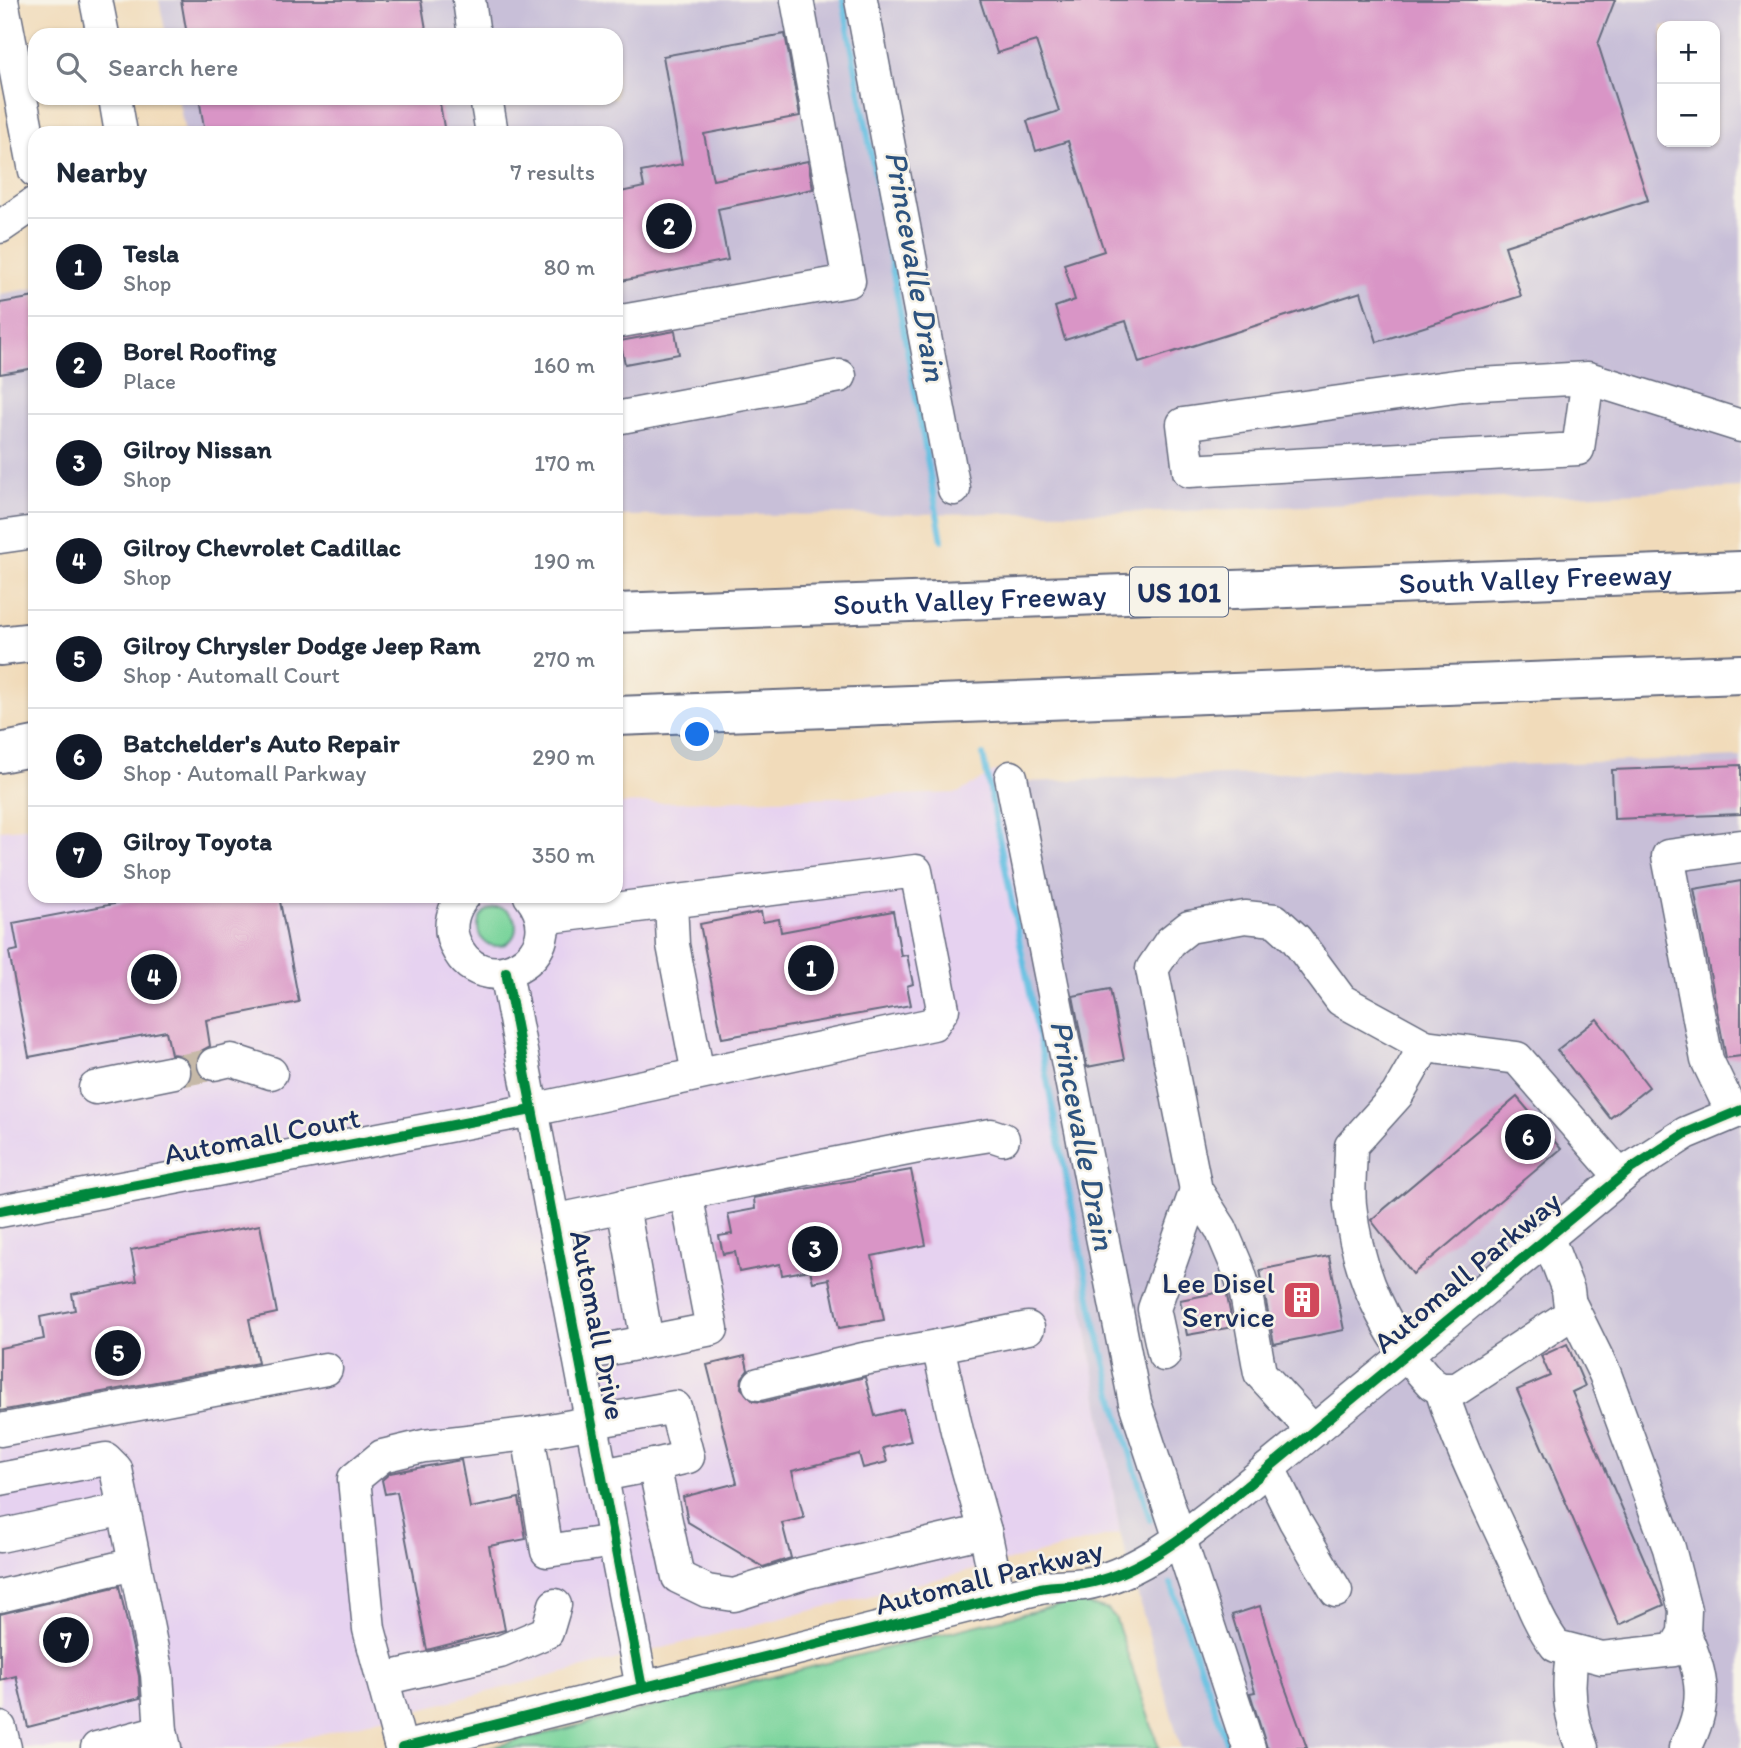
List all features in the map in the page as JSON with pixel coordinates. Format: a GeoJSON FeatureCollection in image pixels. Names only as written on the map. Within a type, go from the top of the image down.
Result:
{"type":"FeatureCollection","features":[{"type":"Feature","properties":{"kind":"highway","name":"South Valley Freeway"},"geometry":{"type":"LineString","coordinates":[[623,613],[1741,571]]}},
{"type":"Feature","properties":{"kind":"highway"},"geometry":{"type":"LineString","coordinates":[[0,646],[28,643]]}},
{"type":"Feature","properties":{"kind":"highway"},"geometry":{"type":"LineString","coordinates":[[623,716],[1741,674]]}},
{"type":"Feature","properties":{"kind":"highway"},"geometry":{"type":"LineString","coordinates":[[0,751],[28,746]]}},
{"type":"Feature","properties":{"kind":"street"},"geometry":{"type":"LineString","coordinates":[[2,0],[28,136]]}},
{"type":"Feature","properties":{"kind":"street"},"geometry":{"type":"LineString","coordinates":[[96,0],[102,28]]}},
{"type":"Feature","properties":{"kind":"street"},"geometry":{"type":"LineString","coordinates":[[469,0],[473,28]]}},
{"type":"Feature","properties":{"kind":"street"},"geometry":{"type":"LineString","coordinates":[[623,321],[849,281],[797,0]]}},
{"type":"Feature","properties":{"kind":"street"},"geometry":{"type":"LineString","coordinates":[[861,0],[954,489]]}},
{"type":"Feature","properties":{"kind":"street"},"geometry":{"type":"LineString","coordinates":[[116,105],[120,126]]}},
{"type":"Feature","properties":{"kind":"street"},"geometry":{"type":"LineString","coordinates":[[487,105],[491,126]]}},
{"type":"Feature","properties":{"kind":"street"},"geometry":{"type":"LineString","coordinates":[[0,228],[28,208]]}},
{"type":"Feature","properties":{"kind":"street"},"geometry":{"type":"LineString","coordinates":[[623,417],[840,376]]}},
{"type":"Feature","properties":{"kind":"street"},"geometry":{"type":"LineString","coordinates":[[1588,378],[1578,449],[1189,471],[1183,424],[1462,386],[1588,378],[1741,426]]}},
{"type":"Feature","properties":{"kind":"street"},"geometry":{"type":"LineString","coordinates":[[0,537],[28,533]]}},
{"type":"Feature","properties":{"kind":"street"},"geometry":{"type":"LineString","coordinates":[[1011,777],[1135,1403],[1249,1748]]}},
{"type":"Feature","properties":{"kind":"street"},"geometry":{"type":"LineString","coordinates":[[1737,1111],[1707,1060],[1668,856],[1741,846]]}},
{"type":"Feature","properties":{"kind":"street","name":"Automall Court"},"geometry":{"type":"LineString","coordinates":[[0,1211],[532,1110],[933,1024],[943,1009],[916,871],[671,902]]}},
{"type":"Feature","properties":{"kind":"street"},"geometry":{"type":"LineString","coordinates":[[459,903],[452,927],[459,952],[478,969],[506,972],[517,968],[534,954],[542,936],[536,907],[671,902],[673,945],[698,1074]]}},
{"type":"Feature","properties":{"kind":"street"},"geometry":{"type":"LineString","coordinates":[[1313,1432],[1260,1373],[1246,1294],[1238,1269],[1221,1229],[1196,1190],[1152,970],[1170,942],[1189,927],[1245,917],[1275,920],[1296,939],[1341,1000],[1424,1046],[1517,1058],[1621,1177]]}},
{"type":"Feature","properties":{"kind":"street","name":"Automall Drive"},"geometry":{"type":"LineString","coordinates":[[506,972],[642,1688]]}},
{"type":"Feature","properties":{"kind":"street"},"geometry":{"type":"LineString","coordinates":[[1424,1046],[1397,1095],[1351,1146],[1350,1205],[1363,1274],[1377,1306],[1426,1377],[1441,1389],[1451,1419],[1542,1622],[1556,1646],[1602,1658],[1666,1653],[1674,1650],[1684,1633]]}},
{"type":"Feature","properties":{"kind":"street"},"geometry":{"type":"LineString","coordinates":[[214,1064],[231,1060],[271,1073]]}},
{"type":"Feature","properties":{"kind":"street"},"geometry":{"type":"LineString","coordinates":[[95,1088],[174,1072]]}},
{"type":"Feature","properties":{"kind":"street","name":"Automall Parkway"},"geometry":{"type":"LineString","coordinates":[[401,1748],[1040,1588],[1099,1580],[1179,1539],[1313,1432],[1621,1177],[1671,1142],[1737,1111]]}},
{"type":"Feature","properties":{"kind":"street"},"geometry":{"type":"LineString","coordinates":[[553,1220],[941,1143],[991,1135],[1003,1139]]}},
{"type":"Feature","properties":{"kind":"street"},"geometry":{"type":"LineString","coordinates":[[1164,1355],[1154,1309],[1196,1190]]}},
{"type":"Feature","properties":{"kind":"street"},"geometry":{"type":"LineString","coordinates":[[579,1355],[712,1329],[686,1194]]}},
{"type":"Feature","properties":{"kind":"street"},"geometry":{"type":"LineString","coordinates":[[623,1206],[647,1341]]}},
{"type":"Feature","properties":{"kind":"street"},"geometry":{"type":"LineString","coordinates":[[1548,1238],[1572,1307],[1605,1374],[1669,1548],[1685,1610],[1684,1633],[1697,1661],[1703,1684],[1698,1719],[1685,1748]]}},
{"type":"Feature","properties":{"kind":"street"},"geometry":{"type":"LineString","coordinates":[[1441,1389],[1457,1389],[1562,1323],[1572,1314],[1572,1307]]}},
{"type":"Feature","properties":{"kind":"street"},"geometry":{"type":"LineString","coordinates":[[759,1384],[863,1359],[1028,1328]]}},
{"type":"Feature","properties":{"kind":"street"},"geometry":{"type":"LineString","coordinates":[[937,1346],[985,1531],[999,1599]]}},
{"type":"Feature","properties":{"kind":"street"},"geometry":{"type":"LineString","coordinates":[[0,1430],[326,1369]]}},
{"type":"Feature","properties":{"kind":"street"},"geometry":{"type":"LineString","coordinates":[[401,1748],[369,1629],[354,1479],[382,1456],[424,1446],[528,1434],[675,1407],[688,1457],[602,1475]]}},
{"type":"Feature","properties":{"kind":"street"},"geometry":{"type":"LineString","coordinates":[[528,1434],[547,1551],[614,1541]]}},
{"type":"Feature","properties":{"kind":"street"},"geometry":{"type":"LineString","coordinates":[[0,1479],[106,1459],[117,1469],[157,1674],[163,1740],[97,1748]]}},
{"type":"Feature","properties":{"kind":"street"},"geometry":{"type":"LineString","coordinates":[[654,1465],[678,1577],[707,1591],[734,1595],[804,1573],[985,1531]]}},
{"type":"Feature","properties":{"kind":"street"},"geometry":{"type":"LineString","coordinates":[[1269,1468],[1295,1521],[1336,1591]]}},
{"type":"Feature","properties":{"kind":"street"},"geometry":{"type":"LineString","coordinates":[[0,1536],[124,1509]]}},
{"type":"Feature","properties":{"kind":"street"},"geometry":{"type":"LineString","coordinates":[[0,1596],[134,1564]]}},
{"type":"Feature","properties":{"kind":"street"},"geometry":{"type":"LineString","coordinates":[[383,1679],[500,1652],[547,1632],[555,1605]]}},
{"type":"Feature","properties":{"kind":"street"},"geometry":{"type":"LineString","coordinates":[[1573,1652],[1570,1670],[1570,1713],[1582,1748]]}},
{"type":"Feature","properties":{"kind":"street"},"geometry":{"type":"LineString","coordinates":[[0,1728],[5,1748]]}},
{"type":"Feature","properties":{"kind":"shaded area"},"geometry":{"type":"Polygon","coordinates":[[[159,0],[1741,0],[1741,488],[1163,512],[623,516],[623,126],[184,126],[179,105],[623,105],[623,28],[165,28],[159,0]]]}},
{"type":"Feature","properties":{"kind":"shaded area"},"geometry":{"type":"Polygon","coordinates":[[[28,289],[28,524],[0,527],[0,294],[28,289]]]}},
{"type":"Feature","properties":{"kind":"shaded area"},"geometry":{"type":"Polygon","coordinates":[[[1741,757],[1741,1748],[1181,1748],[1120,1533],[996,771],[1022,782],[1741,757]]]}},
{"type":"Feature","properties":{"kind":"shaded area"},"geometry":{"type":"Polygon","coordinates":[[[996,771],[1120,1533],[265,1748],[0,1748],[0,830],[28,828],[28,903],[623,903],[623,804],[958,793],[996,771]]]}},
{"type":"Feature","properties":{"kind":"green space"},"geometry":{"type":"Polygon","coordinates":[[[497,908],[511,913],[516,927],[511,941],[497,946],[483,941],[478,927],[483,913],[497,908]]]}},
{"type":"Feature","properties":{"kind":"green space"},"geometry":{"type":"Polygon","coordinates":[[[1074,1601],[1108,1610],[1115,1617],[1159,1748],[489,1748],[1074,1601]]]}},
{"type":"Feature","properties":{"kind":"building"},"geometry":{"type":"Polygon","coordinates":[[[181,0],[421,0],[426,28],[186,28],[181,0]]]}},
{"type":"Feature","properties":{"kind":"building"},"geometry":{"type":"Polygon","coordinates":[[[980,0],[1615,0],[1598,44],[1648,200],[1505,246],[1521,296],[1377,342],[1361,292],[1139,363],[1126,321],[1065,340],[1055,307],[1075,300],[1064,264],[1104,251],[1068,141],[1036,151],[1027,121],[1059,111],[1036,41],[997,53],[980,0]]]}},
{"type":"Feature","properties":{"kind":"building"},"geometry":{"type":"Polygon","coordinates":[[[785,34],[800,116],[704,134],[713,180],[808,161],[813,189],[718,209],[728,260],[623,281],[623,192],[644,187],[641,172],[682,164],[663,56],[785,34]]]}},
{"type":"Feature","properties":{"kind":"building"},"geometry":{"type":"Polygon","coordinates":[[[200,105],[440,105],[444,126],[204,126],[200,105]]]}},
{"type":"Feature","properties":{"kind":"building"},"geometry":{"type":"Polygon","coordinates":[[[28,298],[28,369],[0,374],[0,303],[28,298]]]}},
{"type":"Feature","properties":{"kind":"building"},"geometry":{"type":"Polygon","coordinates":[[[675,331],[679,354],[625,364],[623,340],[675,331]]]}},
{"type":"Feature","properties":{"kind":"building"},"geometry":{"type":"Polygon","coordinates":[[[1741,765],[1741,814],[1614,819],[1612,770],[1741,765]]]}},
{"type":"Feature","properties":{"kind":"building"},"geometry":{"type":"Polygon","coordinates":[[[1741,881],[1741,1056],[1726,1058],[1694,889],[1741,881]]]}},
{"type":"Feature","properties":{"kind":"building"},"geometry":{"type":"Polygon","coordinates":[[[119,903],[280,903],[299,1002],[206,1020],[210,1046],[201,1051],[196,1059],[196,1069],[202,1078],[190,1080],[192,1068],[180,1055],[171,1054],[166,1031],[29,1057],[9,952],[18,950],[13,923],[119,903]]]}},
{"type":"Feature","properties":{"kind":"building"},"geometry":{"type":"Polygon","coordinates":[[[893,911],[901,956],[907,955],[913,984],[907,986],[911,1005],[722,1038],[700,924],[761,912],[763,922],[779,919],[781,932],[893,911]]]}},
{"type":"Feature","properties":{"kind":"building"},"geometry":{"type":"Polygon","coordinates":[[[1110,989],[1124,1060],[1087,1067],[1073,996],[1110,989]]]}},
{"type":"Feature","properties":{"kind":"building"},"geometry":{"type":"Polygon","coordinates":[[[1597,1019],[1649,1087],[1610,1118],[1557,1050],[1597,1019]]]}},
{"type":"Feature","properties":{"kind":"building"},"geometry":{"type":"Polygon","coordinates":[[[1517,1097],[1561,1149],[1413,1274],[1371,1220],[1517,1097]]]}},
{"type":"Feature","properties":{"kind":"building"},"geometry":{"type":"Polygon","coordinates":[[[911,1170],[926,1245],[872,1256],[884,1320],[839,1328],[829,1279],[813,1282],[810,1270],[782,1275],[780,1264],[739,1272],[735,1252],[723,1254],[719,1236],[732,1234],[728,1214],[755,1209],[754,1198],[911,1170]]]}},
{"type":"Feature","properties":{"kind":"building"},"geometry":{"type":"Polygon","coordinates":[[[260,1225],[277,1313],[249,1319],[258,1363],[0,1411],[0,1348],[44,1339],[40,1317],[75,1310],[72,1294],[137,1281],[131,1250],[260,1225]]]}},
{"type":"Feature","properties":{"kind":"building","name":"Lee Disel Service"},"geometry":{"type":"Polygon","coordinates":[[[1329,1256],[1344,1330],[1274,1344],[1260,1270],[1329,1256]]]}},
{"type":"Feature","properties":{"kind":"building"},"geometry":{"type":"Polygon","coordinates":[[[1226,1291],[1233,1327],[1187,1335],[1180,1300],[1226,1291]]]}},
{"type":"Feature","properties":{"kind":"building"},"geometry":{"type":"Polygon","coordinates":[[[1567,1344],[1585,1386],[1572,1392],[1664,1605],[1619,1625],[1517,1390],[1550,1376],[1541,1356],[1567,1344]]]}},
{"type":"Feature","properties":{"kind":"building"},"geometry":{"type":"Polygon","coordinates":[[[745,1356],[748,1370],[742,1378],[741,1388],[753,1401],[763,1402],[865,1377],[875,1416],[903,1409],[911,1441],[883,1448],[887,1462],[863,1468],[859,1454],[792,1471],[804,1518],[782,1523],[791,1558],[763,1567],[688,1522],[683,1497],[737,1483],[707,1365],[745,1356]]]}},
{"type":"Feature","properties":{"kind":"building"},"geometry":{"type":"Polygon","coordinates":[[[461,1460],[470,1508],[519,1498],[526,1539],[489,1546],[505,1630],[427,1650],[397,1492],[385,1494],[382,1480],[390,1473],[461,1460]]]}},
{"type":"Feature","properties":{"kind":"building"},"geometry":{"type":"Polygon","coordinates":[[[119,1586],[139,1676],[140,1698],[28,1727],[16,1676],[0,1680],[0,1614],[119,1586]]]}},
{"type":"Feature","properties":{"kind":"building"},"geometry":{"type":"Polygon","coordinates":[[[1260,1606],[1278,1668],[1307,1748],[1267,1748],[1250,1693],[1255,1692],[1232,1615],[1260,1606]]]}},
{"type":"Feature","properties":{"kind":"waterway","name":"Princevalle Drain"},"geometry":{"type":"LineString","coordinates":[[843,0],[942,540]]}},
{"type":"Feature","properties":{"kind":"waterway","name":"Princevalle Drain"},"geometry":{"type":"LineString","coordinates":[[983,755],[1093,1313],[1115,1402],[1150,1520]]}},
{"type":"Feature","properties":{"kind":"waterway","name":"Princevalle Drain"},"geometry":{"type":"LineString","coordinates":[[1171,1584],[1229,1748]]}},
{"type":"Feature","properties":{"kind":"tunnel"},"geometry":{"type":"LineString","coordinates":[[174,1072],[214,1064]]}},
{"type":"Feature","properties":{"kind":"cycle path"},"geometry":{"type":"LineString","coordinates":[[506,972],[642,1688]]}},
{"type":"Feature","properties":{"kind":"cycle path"},"geometry":{"type":"LineString","coordinates":[[0,1211],[532,1110]]}},
{"type":"Feature","properties":{"kind":"cycle path"},"geometry":{"type":"LineString","coordinates":[[402,1748],[1040,1588],[1102,1580],[1136,1566],[1214,1513],[1632,1168],[1686,1133],[1741,1110]]}},
{"type":"Feature","properties":{"kind":"place","name":"Borel Roofing"},"geometry":{"type":"Point","coordinates":[669,226]}},
{"type":"Feature","properties":{"kind":"place","name":"Tesla"},"geometry":{"type":"Point","coordinates":[811,968]}},
{"type":"Feature","properties":{"kind":"place","name":"Gilroy Chevrolet Cadillac"},"geometry":{"type":"Point","coordinates":[154,977]}},
{"type":"Feature","properties":{"kind":"place","name":"Batchelder's Auto Repair"},"geometry":{"type":"Point","coordinates":[1528,1137]}},
{"type":"Feature","properties":{"kind":"place","name":"Gilroy Nissan"},"geometry":{"type":"Point","coordinates":[815,1249]}},
{"type":"Feature","properties":{"kind":"place","name":"Lee Disel Service"},"geometry":{"type":"Point","coordinates":[1302,1300]}},
{"type":"Feature","properties":{"kind":"place","name":"Gilroy Chrysler Dodge Jeep Ram"},"geometry":{"type":"Point","coordinates":[118,1353]}},
{"type":"Feature","properties":{"kind":"place","name":"Gilroy Toyota"},"geometry":{"type":"Point","coordinates":[66,1640]}}]}
